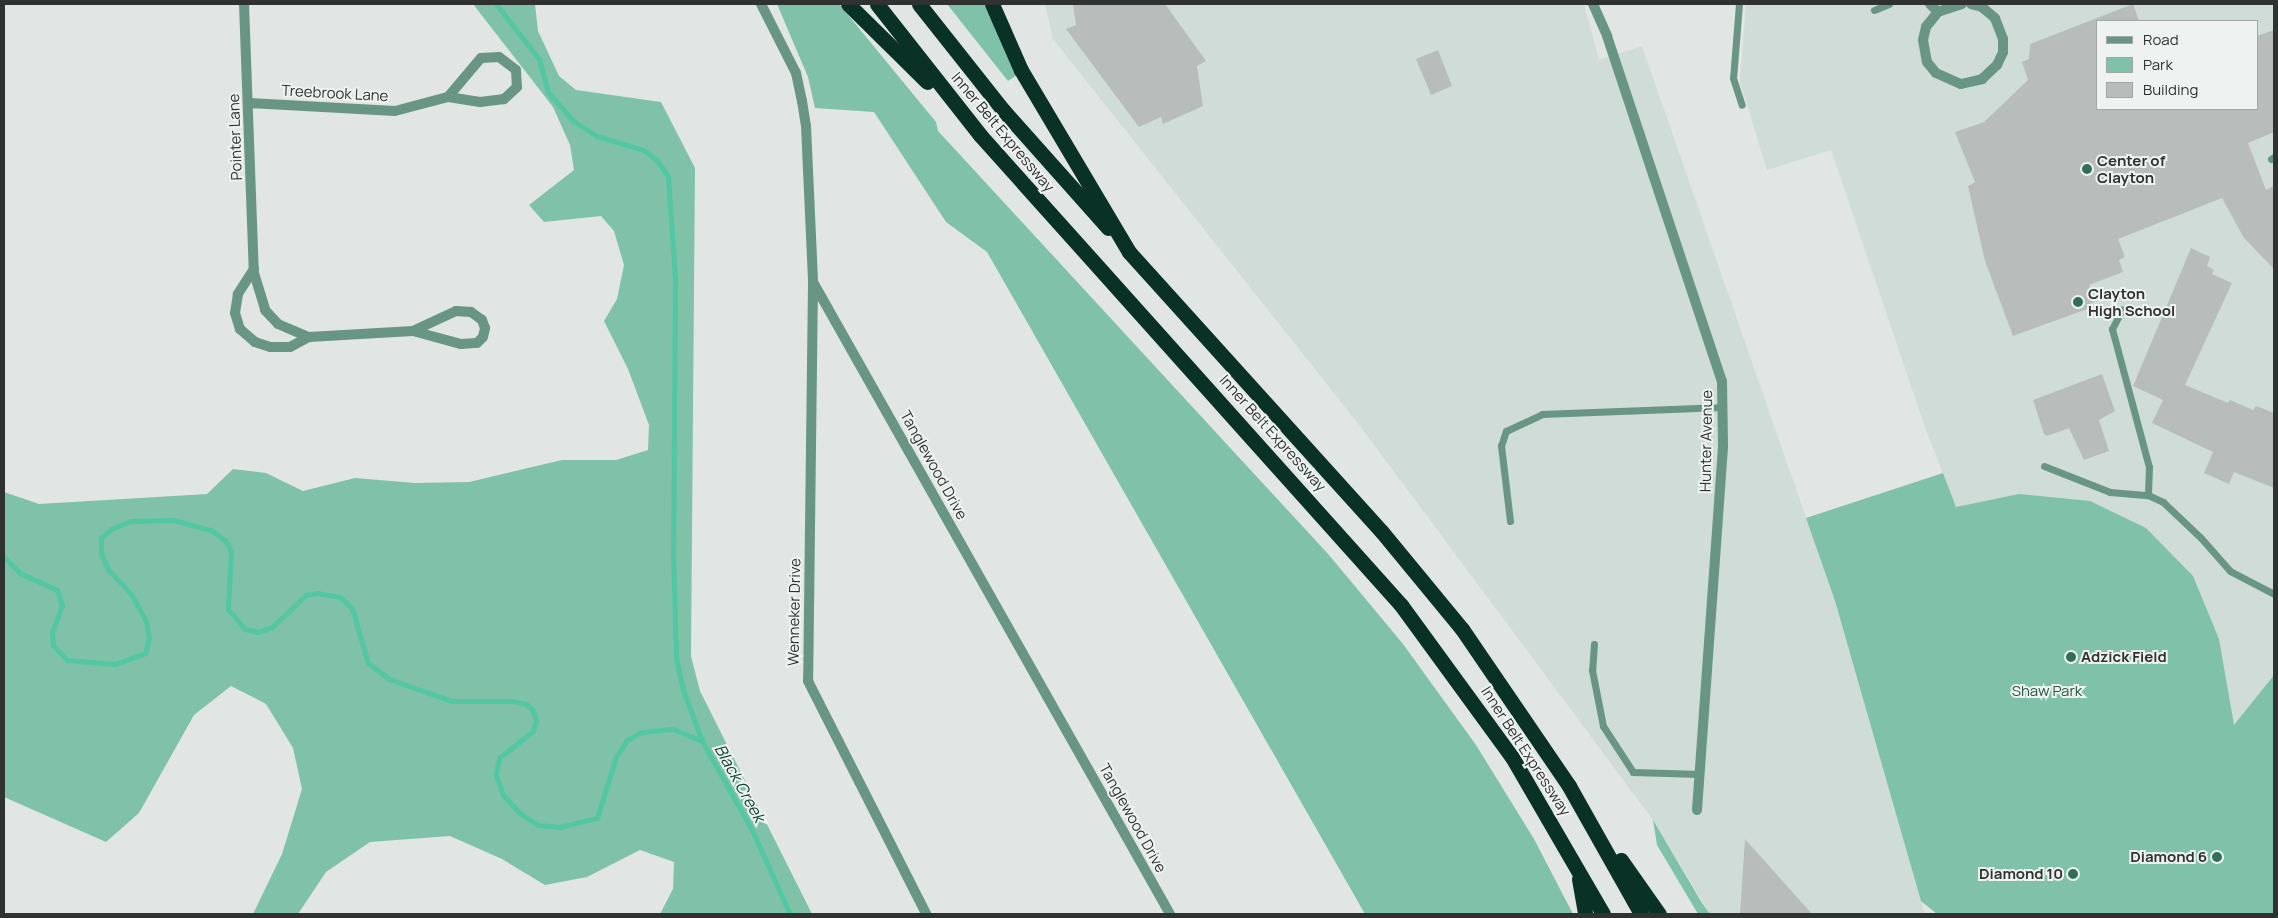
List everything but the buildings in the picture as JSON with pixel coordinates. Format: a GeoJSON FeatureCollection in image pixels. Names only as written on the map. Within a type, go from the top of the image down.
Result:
{"type":"FeatureCollection","features":[{"type":"Feature","properties":{"kind":"highway"},"geometry":{"type":"LineString","coordinates":[[848,4],[980,135]]}},
{"type":"Feature","properties":{"kind":"highway","name":"Inner Belt Expressway"},"geometry":{"type":"LineString","coordinates":[[877,4],[980,135],[1401,605],[1512,757],[1577,865],[1603,914]]}},
{"type":"Feature","properties":{"kind":"highway","name":"Inner Belt Expressway"},"geometry":{"type":"LineString","coordinates":[[919,4],[1003,110],[1424,581],[1500,680],[1569,786],[1641,914]]}},
{"type":"Feature","properties":{"kind":"highway"},"geometry":{"type":"LineString","coordinates":[[992,4],[1021,70],[1129,252]]}},
{"type":"Feature","properties":{"kind":"highway"},"geometry":{"type":"LineString","coordinates":[[1569,786],[1659,914]]}},
{"type":"Feature","properties":{"kind":"highway"},"geometry":{"type":"LineString","coordinates":[[1577,865],[1586,914]]}},
{"type":"Feature","properties":{"kind":"street","name":"Pointer Lane"},"geometry":{"type":"LineString","coordinates":[[244,4],[254,269],[265,310],[278,324],[309,337]]}},
{"type":"Feature","properties":{"kind":"street","name":"Tanglewood Drive"},"geometry":{"type":"LineString","coordinates":[[761,4],[796,73],[802,101],[806,126],[813,282],[1170,914]]}},
{"type":"Feature","properties":{"kind":"street","name":"Hunter Avenue"},"geometry":{"type":"LineString","coordinates":[[1593,4],[1610,46],[1722,381],[1723,447],[1697,810]]}},
{"type":"Feature","properties":{"kind":"street"},"geometry":{"type":"LineString","coordinates":[[1930,4],[1938,12]]}},
{"type":"Feature","properties":{"kind":"street"},"geometry":{"type":"LineString","coordinates":[[1962,4],[1950,5],[1938,12],[1926,27],[1923,40],[1928,62],[1947,80],[1969,83],[1982,79],[1997,65],[2003,39],[1995,18],[1982,7],[1971,4]]}},
{"type":"Feature","properties":{"kind":"street","name":"Treebrook Lane"},"geometry":{"type":"LineString","coordinates":[[248,103],[367,112],[395,111],[448,97],[480,102],[504,99],[517,88],[516,70],[500,57],[481,58],[448,97]]}},
{"type":"Feature","properties":{"kind":"street","name":"Pointer Lane"},"geometry":{"type":"LineString","coordinates":[[254,269],[238,294],[235,313],[240,329],[255,342],[270,347],[290,347],[309,337],[413,331],[460,344],[477,343],[483,337],[485,328],[482,320],[471,312],[456,311],[413,331]]}},
{"type":"Feature","properties":{"kind":"street","name":"Wenneker Drive"},"geometry":{"type":"LineString","coordinates":[[813,282],[808,680],[926,914]]}},
{"type":"Feature","properties":{"kind":"lane"},"geometry":{"type":"LineString","coordinates":[[1739,4],[1732,78],[1742,105]]}},
{"type":"Feature","properties":{"kind":"lane"},"geometry":{"type":"LineString","coordinates":[[1874,10],[1889,4]]}},
{"type":"Feature","properties":{"kind":"lane"},"geometry":{"type":"LineString","coordinates":[[2122,309],[2112,329],[2149,467],[2148,495]]}},
{"type":"Feature","properties":{"kind":"lane"},"geometry":{"type":"LineString","coordinates":[[1510,521],[1501,446],[1506,431],[1542,414],[1723,407]]}},
{"type":"Feature","properties":{"kind":"lane"},"geometry":{"type":"LineString","coordinates":[[2044,466],[2110,492],[2148,495],[2163,502],[2201,538],[2230,571],[2274,594]]}},
{"type":"Feature","properties":{"kind":"lane"},"geometry":{"type":"LineString","coordinates":[[1594,644],[1592,670],[1603,726],[1634,772],[1700,774]]}},
{"type":"Feature","properties":{"kind":"shaded area"},"geometry":{"type":"Polygon","coordinates":[[[1045,4],[1584,4],[1599,60],[1642,46],[1835,601],[1925,914],[1710,914],[1653,820],[1360,426],[1053,39],[1045,4]]]}},
{"type":"Feature","properties":{"kind":"shaded area","name":"Clayton High School"},"geometry":{"type":"Polygon","coordinates":[[[1746,4],[2274,4],[2274,675],[2234,726],[2169,745],[1956,507],[1927,433],[1831,150],[1767,170],[1740,82],[1746,4]]]}},
{"type":"Feature","properties":{"kind":"green space"},"geometry":{"type":"Polygon","coordinates":[[[473,4],[535,4],[538,31],[559,76],[576,90],[661,102],[695,168],[691,656],[700,691],[812,914],[660,914],[673,889],[674,862],[640,850],[587,877],[545,885],[502,859],[450,836],[370,842],[326,872],[298,914],[253,914],[282,854],[302,789],[293,748],[266,704],[231,686],[194,715],[139,813],[106,842],[4,797],[4,492],[39,504],[207,494],[233,469],[266,473],[303,491],[355,478],[415,483],[469,482],[562,460],[616,460],[648,450],[649,425],[628,369],[604,321],[617,299],[624,265],[614,231],[601,216],[544,222],[529,205],[574,170],[570,145],[553,107],[473,4]]]}},
{"type":"Feature","properties":{"kind":"green space"},"geometry":{"type":"Polygon","coordinates":[[[777,4],[839,4],[936,122],[938,131],[1329,555],[1403,644],[1476,745],[1534,839],[1573,914],[1365,914],[987,252],[946,222],[874,112],[815,108],[808,77],[777,4]]]}},
{"type":"Feature","properties":{"kind":"green space"},"geometry":{"type":"Polygon","coordinates":[[[947,4],[984,4],[1017,75],[1008,81],[947,4]]]}},
{"type":"Feature","properties":{"kind":"green space","name":"Shaw Park"},"geometry":{"type":"Polygon","coordinates":[[[1943,473],[1956,507],[2019,494],[2090,501],[2146,528],[2193,576],[2219,639],[2234,725],[2274,675],[2274,914],[1937,914],[1921,901],[1835,601],[1806,518],[1943,473]]]}},
{"type":"Feature","properties":{"kind":"green space"},"geometry":{"type":"Polygon","coordinates":[[[1653,820],[1710,914],[1698,914],[1657,845],[1653,820]]]}},
{"type":"Feature","properties":{"kind":"waterway"},"geometry":{"type":"LineString","coordinates":[[496,4],[539,59],[548,92],[572,120],[597,136],[643,150],[656,159],[668,176],[675,280],[673,555],[676,657],[683,690],[702,741]]}},
{"type":"Feature","properties":{"kind":"waterway","name":"Black Creek"},"geometry":{"type":"LineString","coordinates":[[4,557],[20,573],[57,590],[62,605],[52,632],[53,645],[67,660],[115,664],[145,653],[149,638],[146,621],[131,594],[108,569],[101,553],[101,538],[111,529],[131,521],[173,520],[211,530],[225,540],[231,551],[228,609],[245,629],[258,632],[272,627],[306,595],[317,593],[340,597],[352,608],[368,663],[389,679],[452,701],[512,701],[526,704],[533,710],[536,721],[533,731],[499,758],[496,774],[503,795],[521,814],[538,825],[560,827],[597,818],[616,757],[627,740],[642,732],[673,729],[702,741],[752,830],[790,914]]}},
{"type":"Feature","properties":{"kind":"place","name":"Center of Clayton"},"geometry":{"type":"Point","coordinates":[2087,169]}},
{"type":"Feature","properties":{"kind":"place","name":"Clayton High School"},"geometry":{"type":"Point","coordinates":[2078,302]}},
{"type":"Feature","properties":{"kind":"place","name":"Adzick Field"},"geometry":{"type":"Point","coordinates":[2071,657]}},
{"type":"Feature","properties":{"kind":"place","name":"Diamond 6"},"geometry":{"type":"Point","coordinates":[2217,857]}},
{"type":"Feature","properties":{"kind":"place","name":"Diamond 10"},"geometry":{"type":"Point","coordinates":[2073,874]}}]}
